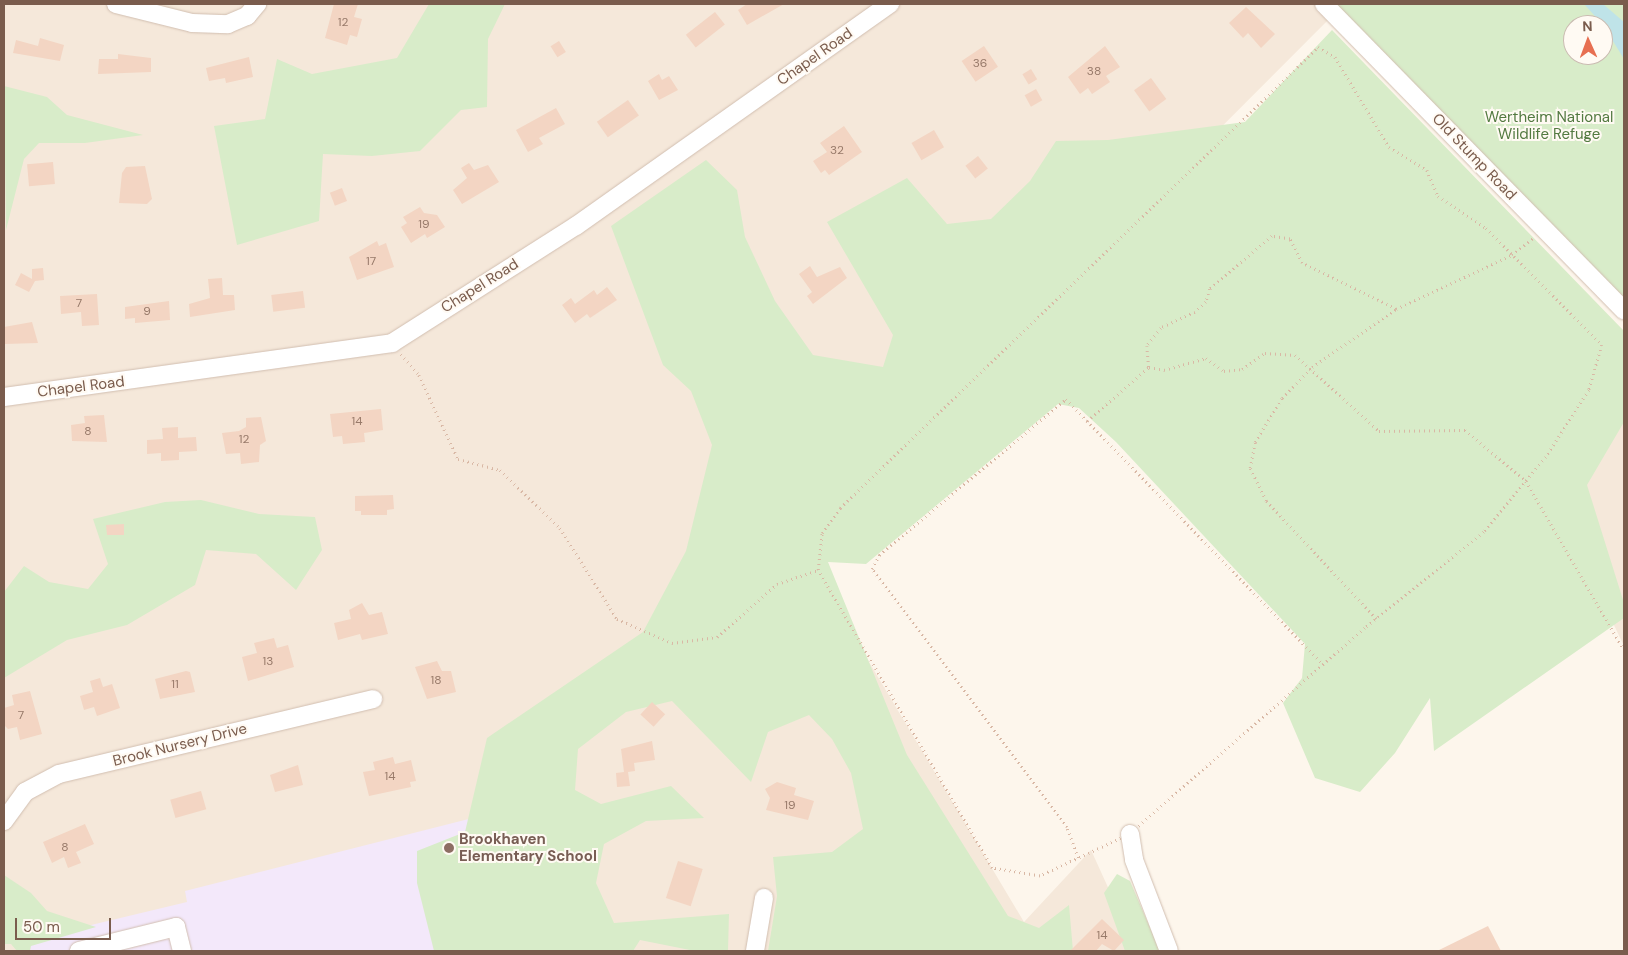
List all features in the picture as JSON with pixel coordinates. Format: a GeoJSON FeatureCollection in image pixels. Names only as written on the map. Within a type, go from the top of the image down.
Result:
{"type":"FeatureCollection","features":[{"type":"Feature","properties":{"kind":"street"},"geometry":{"type":"LineString","coordinates":[[116,4],[192,23],[228,24],[247,16],[257,4]]}},
{"type":"Feature","properties":{"kind":"street","name":"Chapel Road"},"geometry":{"type":"LineString","coordinates":[[4,397],[392,343],[576,226],[890,4]]}},
{"type":"Feature","properties":{"kind":"street","name":"Old Stump Road"},"geometry":{"type":"LineString","coordinates":[[1324,4],[1624,310]]}},
{"type":"Feature","properties":{"kind":"street","name":"Brook Nursery Drive"},"geometry":{"type":"LineString","coordinates":[[4,821],[26,792],[58,774],[373,699]]}},
{"type":"Feature","properties":{"kind":"street"},"geometry":{"type":"LineString","coordinates":[[1130,834],[1134,860],[1170,951]]}},
{"type":"Feature","properties":{"kind":"street"},"geometry":{"type":"LineString","coordinates":[[755,951],[764,898]]}},
{"type":"Feature","properties":{"kind":"street"},"geometry":{"type":"LineString","coordinates":[[90,950],[176,927],[182,951]]}},
{"type":"Feature","properties":{"kind":"path"},"geometry":{"type":"LineString","coordinates":[[1318,47],[1335,57],[1389,147],[1427,170],[1438,196],[1486,228],[1512,255],[1602,345],[1589,390],[1526,481],[1484,532],[1376,618],[1130,834],[1040,876],[992,868],[818,570],[822,533],[840,508],[1318,47]]}},
{"type":"Feature","properties":{"kind":"path"},"geometry":{"type":"LineString","coordinates":[[1376,618],[1266,502],[1250,468],[1256,442],[1282,398],[1312,367],[1396,309],[1512,255],[1545,229]]}},
{"type":"Feature","properties":{"kind":"path"},"geometry":{"type":"LineString","coordinates":[[1149,367],[1148,346],[1161,328],[1195,312],[1206,302],[1210,289],[1272,236],[1290,239],[1302,263],[1396,309]]}},
{"type":"Feature","properties":{"kind":"path"},"geometry":{"type":"LineString","coordinates":[[392,343],[419,375],[458,459],[500,470],[560,528],[617,619],[672,643],[717,637],[777,584],[818,570]]}},
{"type":"Feature","properties":{"kind":"path"},"geometry":{"type":"LineString","coordinates":[[1149,367],[1164,370],[1206,358],[1224,371],[1242,369],[1265,353],[1295,355],[1312,367],[1379,431],[1465,430],[1526,481],[1624,650]]}},
{"type":"Feature","properties":{"kind":"path"},"geometry":{"type":"LineString","coordinates":[[1087,421],[1149,367]]}},
{"type":"Feature","properties":{"kind":"path"},"geometry":{"type":"LineString","coordinates":[[1078,858],[1067,827],[872,569],[879,555],[1066,399],[1323,664]]}},
{"type":"Feature","properties":{"kind":"shaded area"},"geometry":{"type":"Polygon","coordinates":[[[4,4],[1344,4],[801,548],[1024,922],[1091,850],[1137,951],[4,951],[4,4]]]}},
{"type":"Feature","properties":{"kind":"shaded area"},"geometry":{"type":"Polygon","coordinates":[[[1624,378],[1624,646],[1554,500],[1624,378]]]}},
{"type":"Feature","properties":{"kind":"shaded area","name":"Brookhaven Elementary School"},"geometry":{"type":"Polygon","coordinates":[[[528,804],[575,951],[18,951],[16,943],[187,902],[185,891],[528,804]]]}},
{"type":"Feature","properties":{"kind":"green space"},"geometry":{"type":"Polygon","coordinates":[[[429,4],[505,4],[488,39],[487,107],[461,110],[420,151],[372,156],[323,154],[319,221],[237,245],[214,126],[265,119],[277,59],[312,74],[397,58],[429,4]]]}},
{"type":"Feature","properties":{"kind":"green space","name":"Wertheim National Wildlife Refuge"},"geometry":{"type":"Polygon","coordinates":[[[1323,4],[1624,4],[1624,307],[1323,4]]]}},
{"type":"Feature","properties":{"kind":"green space"},"geometry":{"type":"Polygon","coordinates":[[[1332,30],[1624,331],[1624,422],[1587,485],[1624,603],[1624,618],[1434,751],[1430,698],[1395,753],[1360,792],[1315,778],[1283,703],[1302,678],[1305,644],[1116,442],[1079,408],[1058,404],[866,564],[828,562],[907,755],[1008,916],[1039,928],[1069,905],[1073,951],[768,951],[777,896],[773,857],[832,852],[863,829],[851,773],[832,739],[809,715],[768,732],[751,782],[672,701],[626,712],[578,749],[575,790],[601,804],[671,786],[704,818],[646,821],[604,844],[596,883],[614,923],[729,914],[728,951],[695,951],[640,940],[633,951],[434,951],[417,883],[417,851],[465,832],[487,738],[643,632],[686,551],[712,445],[691,391],[663,365],[611,226],[706,160],[737,190],[745,237],[775,301],[813,355],[883,367],[893,335],[827,222],[907,178],[947,224],[991,219],[1030,181],[1056,141],[1108,140],[1245,122],[1332,30]]]}},
{"type":"Feature","properties":{"kind":"green space"},"geometry":{"type":"Polygon","coordinates":[[[4,86],[47,97],[67,115],[143,135],[85,143],[39,143],[24,159],[6,230],[4,86]]]}},
{"type":"Feature","properties":{"kind":"green space"},"geometry":{"type":"Polygon","coordinates":[[[201,500],[259,514],[315,517],[322,550],[296,590],[256,554],[206,550],[195,585],[127,625],[67,640],[4,678],[4,592],[24,566],[49,582],[88,589],[108,564],[93,519],[165,502],[201,500]]]}},
{"type":"Feature","properties":{"kind":"green space"},"geometry":{"type":"Polygon","coordinates":[[[1117,874],[1130,881],[1160,951],[1125,951],[1104,893],[1117,874]]]}},
{"type":"Feature","properties":{"kind":"green space"},"geometry":{"type":"Polygon","coordinates":[[[4,875],[31,893],[47,911],[96,927],[31,946],[30,951],[17,951],[11,944],[4,944],[4,875]]]}},
{"type":"Feature","properties":{"kind":"water"},"geometry":{"type":"Polygon","coordinates":[[[1584,4],[1603,4],[1624,22],[1624,59],[1613,41],[1613,15],[1594,15],[1584,4]]]}},
{"type":"Feature","properties":{"kind":"building"},"geometry":{"type":"Polygon","coordinates":[[[334,4],[358,4],[354,17],[362,19],[357,37],[350,35],[347,45],[325,38],[334,4]]]}},
{"type":"Feature","properties":{"kind":"building"},"geometry":{"type":"Polygon","coordinates":[[[747,4],[784,4],[747,25],[738,10],[747,4]]]}},
{"type":"Feature","properties":{"kind":"building"},"geometry":{"type":"Polygon","coordinates":[[[1246,7],[1275,34],[1261,48],[1248,33],[1243,38],[1229,23],[1246,7]]]}},
{"type":"Feature","properties":{"kind":"building"},"geometry":{"type":"Polygon","coordinates":[[[715,12],[725,25],[696,47],[686,35],[715,12]]]}},
{"type":"Feature","properties":{"kind":"building"},"geometry":{"type":"Polygon","coordinates":[[[40,38],[64,45],[60,61],[13,53],[16,40],[38,46],[40,38]]]}},
{"type":"Feature","properties":{"kind":"building"},"geometry":{"type":"Polygon","coordinates":[[[559,41],[566,52],[557,57],[551,46],[559,41]]]}},
{"type":"Feature","properties":{"kind":"building"},"geometry":{"type":"Polygon","coordinates":[[[984,46],[998,67],[976,82],[962,61],[984,46]]]}},
{"type":"Feature","properties":{"kind":"building"},"geometry":{"type":"Polygon","coordinates":[[[1105,46],[1120,67],[1106,76],[1110,82],[1092,94],[1088,88],[1080,94],[1068,77],[1105,46]]]}},
{"type":"Feature","properties":{"kind":"building"},"geometry":{"type":"Polygon","coordinates":[[[118,54],[151,58],[151,72],[98,74],[99,59],[118,59],[118,54]]]}},
{"type":"Feature","properties":{"kind":"building"},"geometry":{"type":"Polygon","coordinates":[[[249,57],[253,77],[226,83],[225,78],[209,81],[206,68],[249,57]]]}},
{"type":"Feature","properties":{"kind":"building"},"geometry":{"type":"Polygon","coordinates":[[[1031,69],[1037,79],[1029,84],[1022,74],[1031,69]]]}},
{"type":"Feature","properties":{"kind":"building"},"geometry":{"type":"Polygon","coordinates":[[[659,74],[662,80],[669,76],[678,90],[659,100],[648,81],[659,74]]]}},
{"type":"Feature","properties":{"kind":"building"},"geometry":{"type":"Polygon","coordinates":[[[1151,78],[1166,99],[1149,111],[1134,90],[1151,78]]]}},
{"type":"Feature","properties":{"kind":"building"},"geometry":{"type":"Polygon","coordinates":[[[1036,89],[1042,100],[1031,107],[1025,95],[1036,89]]]}},
{"type":"Feature","properties":{"kind":"building"},"geometry":{"type":"Polygon","coordinates":[[[628,100],[639,116],[608,137],[597,122],[628,100]]]}},
{"type":"Feature","properties":{"kind":"building"},"geometry":{"type":"Polygon","coordinates":[[[556,108],[565,124],[539,138],[543,144],[528,152],[516,130],[556,108]]]}},
{"type":"Feature","properties":{"kind":"building"},"geometry":{"type":"Polygon","coordinates":[[[844,126],[862,152],[829,175],[825,170],[821,173],[813,161],[827,152],[820,143],[844,126]]]}},
{"type":"Feature","properties":{"kind":"building"},"geometry":{"type":"Polygon","coordinates":[[[934,130],[944,147],[921,160],[911,143],[934,130]]]}},
{"type":"Feature","properties":{"kind":"building"},"geometry":{"type":"Polygon","coordinates":[[[978,156],[988,169],[975,178],[965,166],[978,156]]]}},
{"type":"Feature","properties":{"kind":"building"},"geometry":{"type":"Polygon","coordinates":[[[53,162],[55,184],[29,186],[27,164],[53,162]]]}},
{"type":"Feature","properties":{"kind":"building"},"geometry":{"type":"Polygon","coordinates":[[[469,163],[474,170],[488,165],[499,182],[462,204],[453,190],[467,178],[461,168],[469,163]]]}},
{"type":"Feature","properties":{"kind":"building"},"geometry":{"type":"Polygon","coordinates":[[[145,166],[152,199],[147,204],[119,203],[122,173],[126,167],[145,166]]]}},
{"type":"Feature","properties":{"kind":"building"},"geometry":{"type":"Polygon","coordinates":[[[342,188],[347,201],[335,206],[330,193],[342,188]]]}},
{"type":"Feature","properties":{"kind":"building"},"geometry":{"type":"Polygon","coordinates":[[[420,207],[424,213],[437,215],[445,227],[427,238],[425,234],[411,243],[401,227],[407,223],[403,217],[420,207]]]}},
{"type":"Feature","properties":{"kind":"building"},"geometry":{"type":"Polygon","coordinates":[[[377,241],[379,246],[386,243],[394,267],[357,280],[349,257],[377,241]]]}},
{"type":"Feature","properties":{"kind":"building"},"geometry":{"type":"Polygon","coordinates":[[[810,266],[817,277],[840,267],[847,278],[813,304],[807,296],[812,292],[799,274],[810,266]]]}},
{"type":"Feature","properties":{"kind":"building"},"geometry":{"type":"Polygon","coordinates":[[[43,268],[44,280],[35,281],[29,292],[15,285],[21,273],[32,279],[32,269],[43,268]]]}},
{"type":"Feature","properties":{"kind":"building"},"geometry":{"type":"Polygon","coordinates":[[[222,278],[223,295],[234,295],[235,310],[190,317],[189,304],[210,298],[208,279],[222,278]]]}},
{"type":"Feature","properties":{"kind":"building"},"geometry":{"type":"Polygon","coordinates":[[[607,287],[617,300],[590,318],[587,314],[575,323],[562,305],[571,298],[575,304],[594,290],[597,295],[607,287]]]}},
{"type":"Feature","properties":{"kind":"building"},"geometry":{"type":"Polygon","coordinates":[[[303,291],[305,308],[273,312],[271,295],[303,291]]]}},
{"type":"Feature","properties":{"kind":"building"},"geometry":{"type":"Polygon","coordinates":[[[97,294],[99,325],[82,326],[81,312],[61,314],[60,296],[97,294]]]}},
{"type":"Feature","properties":{"kind":"building"},"geometry":{"type":"Polygon","coordinates":[[[169,301],[170,320],[135,323],[135,318],[125,319],[125,307],[169,301]]]}},
{"type":"Feature","properties":{"kind":"building"},"geometry":{"type":"Polygon","coordinates":[[[32,322],[38,343],[5,344],[4,327],[32,322]]]}},
{"type":"Feature","properties":{"kind":"building"},"geometry":{"type":"Polygon","coordinates":[[[381,409],[383,430],[364,433],[365,442],[343,444],[342,436],[333,437],[330,414],[381,409]]]}},
{"type":"Feature","properties":{"kind":"building"},"geometry":{"type":"Polygon","coordinates":[[[104,415],[107,442],[72,441],[71,425],[85,423],[84,416],[104,415]]]}},
{"type":"Feature","properties":{"kind":"building"},"geometry":{"type":"Polygon","coordinates":[[[261,417],[266,441],[260,445],[259,462],[241,464],[240,453],[226,454],[222,433],[239,431],[246,427],[246,418],[261,417]]]}},
{"type":"Feature","properties":{"kind":"building"},"geometry":{"type":"Polygon","coordinates":[[[178,427],[178,438],[196,437],[197,451],[179,452],[179,460],[161,461],[161,453],[147,454],[147,440],[163,439],[162,428],[178,427]]]}},
{"type":"Feature","properties":{"kind":"building"},"geometry":{"type":"Polygon","coordinates":[[[393,495],[394,509],[387,510],[387,515],[361,515],[361,511],[355,511],[355,496],[393,495]]]}},
{"type":"Feature","properties":{"kind":"building"},"geometry":{"type":"Polygon","coordinates":[[[124,524],[124,535],[107,535],[106,525],[124,524]]]}},
{"type":"Feature","properties":{"kind":"building"},"geometry":{"type":"Polygon","coordinates":[[[362,603],[369,615],[382,612],[388,634],[362,640],[360,634],[338,640],[334,623],[351,619],[349,610],[362,603]]]}},
{"type":"Feature","properties":{"kind":"building"},"geometry":{"type":"Polygon","coordinates":[[[274,638],[277,648],[288,645],[294,667],[248,681],[242,657],[257,653],[254,643],[274,638]]]}},
{"type":"Feature","properties":{"kind":"building"},"geometry":{"type":"Polygon","coordinates":[[[437,661],[442,671],[451,671],[456,692],[427,699],[415,667],[437,661]]]}},
{"type":"Feature","properties":{"kind":"building"},"geometry":{"type":"Polygon","coordinates":[[[186,671],[190,672],[195,692],[160,699],[155,679],[186,671]]]}},
{"type":"Feature","properties":{"kind":"building"},"geometry":{"type":"Polygon","coordinates":[[[100,678],[103,687],[112,684],[120,708],[97,716],[94,707],[84,710],[80,696],[93,692],[90,681],[100,678]]]}},
{"type":"Feature","properties":{"kind":"building"},"geometry":{"type":"Polygon","coordinates":[[[30,691],[42,734],[20,740],[17,727],[8,729],[4,725],[4,708],[14,705],[12,695],[30,691]]]}},
{"type":"Feature","properties":{"kind":"building"},"geometry":{"type":"Polygon","coordinates":[[[652,702],[665,714],[654,727],[640,714],[652,702]]]}},
{"type":"Feature","properties":{"kind":"building"},"geometry":{"type":"Polygon","coordinates":[[[652,741],[655,760],[634,763],[635,771],[628,772],[630,786],[617,787],[616,773],[624,772],[621,749],[652,741]]]}},
{"type":"Feature","properties":{"kind":"building"},"geometry":{"type":"Polygon","coordinates":[[[393,757],[395,764],[411,760],[416,781],[410,782],[411,787],[369,796],[363,772],[375,770],[373,762],[393,757]]]}},
{"type":"Feature","properties":{"kind":"building"},"geometry":{"type":"Polygon","coordinates":[[[298,765],[303,785],[275,792],[270,775],[298,765]]]}},
{"type":"Feature","properties":{"kind":"building"},"geometry":{"type":"Polygon","coordinates":[[[777,782],[796,788],[794,795],[814,801],[808,820],[766,810],[770,798],[765,789],[777,782]]]}},
{"type":"Feature","properties":{"kind":"building"},"geometry":{"type":"Polygon","coordinates":[[[201,791],[206,809],[175,818],[170,800],[201,791]]]}},
{"type":"Feature","properties":{"kind":"building"},"geometry":{"type":"Polygon","coordinates":[[[85,824],[94,844],[76,852],[81,863],[68,868],[64,857],[52,863],[43,842],[85,824]]]}},
{"type":"Feature","properties":{"kind":"building"},"geometry":{"type":"Polygon","coordinates":[[[678,861],[703,869],[691,906],[666,898],[678,861]]]}},
{"type":"Feature","properties":{"kind":"building"},"geometry":{"type":"Polygon","coordinates":[[[1102,919],[1124,940],[1114,951],[1102,944],[1096,951],[1070,951],[1102,919]]]}},
{"type":"Feature","properties":{"kind":"building"},"geometry":{"type":"Polygon","coordinates":[[[1488,926],[1501,951],[1437,951],[1488,926]]]}},
{"type":"Feature","properties":{"kind":"place","name":"Brookhaven Elementary School"},"geometry":{"type":"Point","coordinates":[449,848]}}]}
